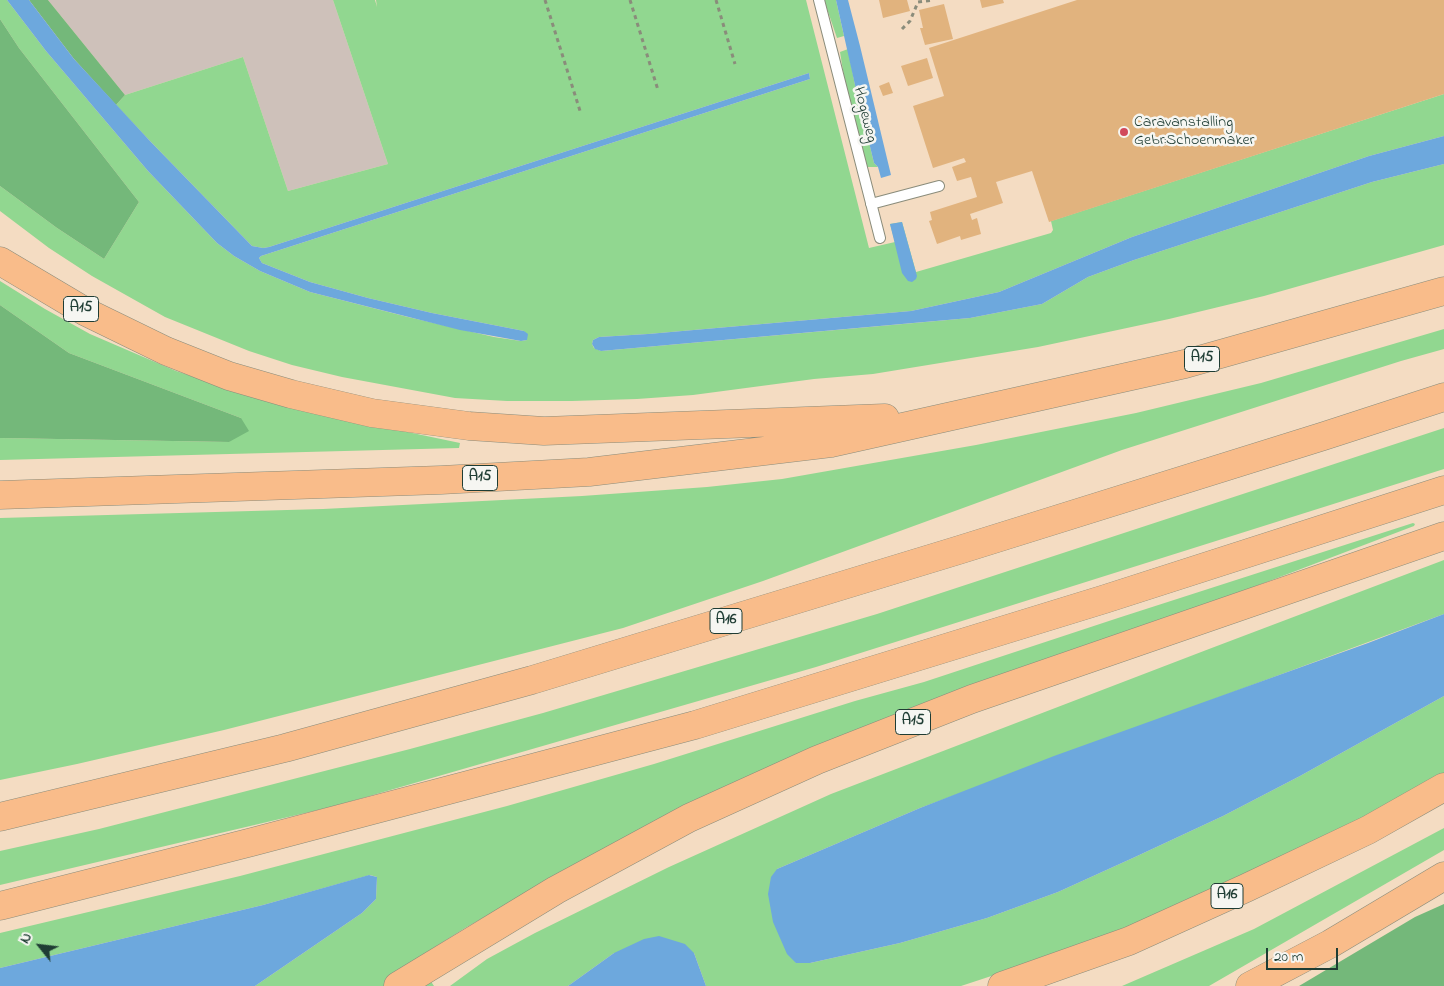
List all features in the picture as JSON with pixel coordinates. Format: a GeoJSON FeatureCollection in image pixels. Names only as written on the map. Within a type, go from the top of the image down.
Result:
{"type":"FeatureCollection","features":[{"type":"Feature","properties":{"kind":"highway","name":"A15"},"geometry":{"type":"LineString","coordinates":[[0,261],[86,312],[166,351],[229,376],[291,394],[372,413],[469,426],[544,431],[956,416]]}},
{"type":"Feature","properties":{"kind":"highway","name":"A15"},"geometry":{"type":"LineString","coordinates":[[0,495],[441,480],[589,472],[831,443],[1185,364],[1444,291]]}},
{"type":"Feature","properties":{"kind":"highway","name":"A16"},"geometry":{"type":"LineString","coordinates":[[0,817],[285,748],[532,680],[969,547],[1444,397]]}},
{"type":"Feature","properties":{"kind":"highway"},"geometry":{"type":"LineString","coordinates":[[0,906],[262,840],[695,725],[1105,599],[1444,490]]}},
{"type":"Feature","properties":{"kind":"highway","name":"A15"},"geometry":{"type":"LineString","coordinates":[[405,981],[556,890],[689,818],[817,760],[972,699],[1444,536]]}},
{"type":"Feature","properties":{"kind":"highway","name":"A16"},"geometry":{"type":"LineString","coordinates":[[1002,986],[1129,941],[1368,830],[1444,787]]}},
{"type":"Feature","properties":{"kind":"highway"},"geometry":{"type":"LineString","coordinates":[[1250,986],[1330,944],[1444,876]]}},
{"type":"Feature","properties":{"kind":"lane","name":"Hogeweg"},"geometry":{"type":"LineString","coordinates":[[819,0],[880,238]]}},
{"type":"Feature","properties":{"kind":"lane"},"geometry":{"type":"LineString","coordinates":[[871,204],[939,186]]}},
{"type":"Feature","properties":{"kind":"path"},"geometry":{"type":"LineString","coordinates":[[545,0],[581,114]]}},
{"type":"Feature","properties":{"kind":"path"},"geometry":{"type":"LineString","coordinates":[[630,0],[658,90]]}},
{"type":"Feature","properties":{"kind":"path"},"geometry":{"type":"LineString","coordinates":[[716,0],[735,64]]}},
{"type":"Feature","properties":{"kind":"path"},"geometry":{"type":"LineString","coordinates":[[902,30],[910,21],[918,2],[933,0]]}},
{"type":"Feature","properties":{"kind":"shaded area"},"geometry":{"type":"Polygon","coordinates":[[[48,0],[333,0],[388,164],[288,191],[243,57],[125,95],[48,0]]]}},
{"type":"Feature","properties":{"kind":"green space"},"geometry":{"type":"Polygon","coordinates":[[[0,0],[7,0],[46,51],[148,171],[217,243],[234,256],[260,271],[310,292],[494,337],[521,341],[527,340],[524,331],[432,313],[310,282],[262,263],[259,258],[810,79],[809,73],[263,248],[252,246],[116,105],[125,95],[243,57],[288,191],[388,164],[333,0],[375,0],[377,7],[376,0],[806,0],[869,248],[895,242],[890,224],[902,222],[916,272],[1051,233],[1053,230],[1051,221],[1444,94],[1444,136],[1369,156],[1132,237],[999,292],[911,311],[599,337],[593,340],[592,344],[594,348],[601,351],[970,318],[1042,304],[1088,277],[1134,260],[1372,182],[1444,164],[1444,245],[1264,296],[1169,319],[1038,347],[873,374],[814,379],[693,395],[637,399],[507,401],[455,398],[342,377],[292,365],[249,351],[165,317],[92,276],[49,248],[0,211],[0,186],[57,228],[104,259],[139,202],[19,48],[0,19],[0,0]]]}},
{"type":"Feature","properties":{"kind":"green space"},"geometry":{"type":"Polygon","coordinates":[[[29,0],[48,0],[125,95],[116,105],[74,59],[29,0]]]}},
{"type":"Feature","properties":{"kind":"green space"},"geometry":{"type":"Polygon","coordinates":[[[824,0],[836,0],[844,36],[837,38],[824,0]]]}},
{"type":"Feature","properties":{"kind":"green space"},"geometry":{"type":"Polygon","coordinates":[[[0,19],[19,48],[139,202],[104,259],[57,228],[0,186],[0,19]]]}},
{"type":"Feature","properties":{"kind":"green space"},"geometry":{"type":"Polygon","coordinates":[[[848,49],[874,163],[878,167],[867,167],[845,83],[840,52],[848,49]]]}},
{"type":"Feature","properties":{"kind":"green space"},"geometry":{"type":"Polygon","coordinates":[[[0,281],[90,334],[176,371],[257,398],[460,443],[459,448],[0,460],[0,438],[229,442],[241,418],[69,353],[0,305],[0,281]]]}},
{"type":"Feature","properties":{"kind":"green space"},"geometry":{"type":"Polygon","coordinates":[[[0,305],[69,353],[241,418],[249,431],[229,442],[0,438],[0,305]]]}},
{"type":"Feature","properties":{"kind":"green space"},"geometry":{"type":"Polygon","coordinates":[[[1444,329],[1444,349],[1122,450],[763,581],[623,628],[224,730],[0,780],[0,518],[323,509],[582,496],[707,487],[782,479],[976,445],[1136,413],[1261,383],[1444,329]]]}},
{"type":"Feature","properties":{"kind":"green space"},"geometry":{"type":"Polygon","coordinates":[[[1444,428],[1444,469],[816,667],[335,806],[0,885],[0,851],[99,829],[543,713],[877,614],[1444,428]]]}},
{"type":"Feature","properties":{"kind":"green space"},"geometry":{"type":"Polygon","coordinates":[[[1413,523],[1415,524],[1414,526],[1043,667],[518,898],[416,959],[434,986],[255,986],[362,913],[376,899],[377,877],[370,875],[263,905],[0,968],[0,933],[240,876],[507,806],[654,764],[855,701],[924,682],[1413,523]]]}},
{"type":"Feature","properties":{"kind":"green space"},"geometry":{"type":"Polygon","coordinates":[[[1444,560],[1444,614],[920,808],[777,869],[796,963],[810,963],[900,943],[987,918],[1058,892],[1223,816],[1300,776],[1444,696],[1444,782],[1155,918],[1037,961],[961,986],[706,986],[694,953],[614,953],[568,986],[450,986],[487,959],[535,933],[669,867],[831,794],[1444,560]]]}},
{"type":"Feature","properties":{"kind":"green space"},"geometry":{"type":"Polygon","coordinates":[[[1444,828],[1444,850],[1209,986],[1122,986],[1254,929],[1444,828]]]}},
{"type":"Feature","properties":{"kind":"green space"},"geometry":{"type":"Polygon","coordinates":[[[1444,904],[1444,986],[1299,986],[1415,917],[1444,904]]]}},
{"type":"Feature","properties":{"kind":"water"},"geometry":{"type":"Polygon","coordinates":[[[7,0],[29,0],[74,59],[150,141],[252,246],[263,248],[809,73],[810,79],[259,258],[262,263],[310,282],[368,298],[524,331],[528,334],[527,340],[521,341],[460,330],[310,292],[260,271],[234,256],[217,243],[148,171],[46,51],[7,0]]]}},
{"type":"Feature","properties":{"kind":"water"},"geometry":{"type":"Polygon","coordinates":[[[836,0],[848,0],[860,46],[891,175],[881,178],[878,167],[874,163],[836,0]]]}},
{"type":"Feature","properties":{"kind":"water"},"geometry":{"type":"Polygon","coordinates":[[[1444,136],[1444,164],[1372,182],[1134,260],[1088,277],[1042,304],[970,318],[601,351],[595,349],[592,344],[593,340],[599,337],[911,311],[999,292],[1132,237],[1369,156],[1444,136]]]}},
{"type":"Feature","properties":{"kind":"water"},"geometry":{"type":"Polygon","coordinates":[[[902,222],[917,276],[912,282],[908,281],[902,273],[890,224],[902,222]]]}},
{"type":"Feature","properties":{"kind":"water"},"geometry":{"type":"Polygon","coordinates":[[[1444,614],[1444,696],[1300,776],[1223,816],[1058,892],[987,918],[900,943],[810,963],[796,963],[787,954],[773,922],[768,894],[771,877],[777,869],[920,808],[1054,756],[1444,614]]]}},
{"type":"Feature","properties":{"kind":"water"},"geometry":{"type":"Polygon","coordinates":[[[369,875],[377,877],[376,899],[362,913],[255,986],[0,986],[0,968],[263,905],[369,875]]]}},
{"type":"Feature","properties":{"kind":"water"},"geometry":{"type":"Polygon","coordinates":[[[659,936],[685,944],[694,953],[706,986],[568,986],[614,953],[644,939],[659,936]]]}},
{"type":"Feature","properties":{"kind":"building"},"geometry":{"type":"Polygon","coordinates":[[[879,0],[907,0],[910,11],[883,18],[879,0]]]}},
{"type":"Feature","properties":{"kind":"building"},"geometry":{"type":"Polygon","coordinates":[[[980,0],[1003,0],[1004,3],[982,8],[980,0]]]}},
{"type":"Feature","properties":{"kind":"building","name":"Caravanstalling Gebr:Schoenmaker"},"geometry":{"type":"Polygon","coordinates":[[[1077,0],[1444,0],[1444,94],[1049,222],[1032,171],[996,182],[1003,203],[970,214],[972,220],[977,218],[981,234],[961,240],[960,236],[937,244],[929,221],[932,220],[930,212],[977,197],[971,177],[957,181],[952,167],[966,162],[964,158],[933,168],[913,106],[944,96],[929,48],[1077,0]]]}},
{"type":"Feature","properties":{"kind":"building"},"geometry":{"type":"Polygon","coordinates":[[[944,4],[953,39],[925,45],[920,28],[923,28],[919,10],[944,4]]]}},
{"type":"Feature","properties":{"kind":"building"},"geometry":{"type":"Polygon","coordinates":[[[927,58],[933,78],[908,86],[901,66],[927,58]]]}},
{"type":"Feature","properties":{"kind":"building"},"geometry":{"type":"Polygon","coordinates":[[[889,82],[893,93],[883,96],[879,86],[889,82]]]}},
{"type":"Feature","properties":{"kind":"place","name":"Caravanstalling Gebr:Schoenmaker"},"geometry":{"type":"Point","coordinates":[1124,132]}}]}
